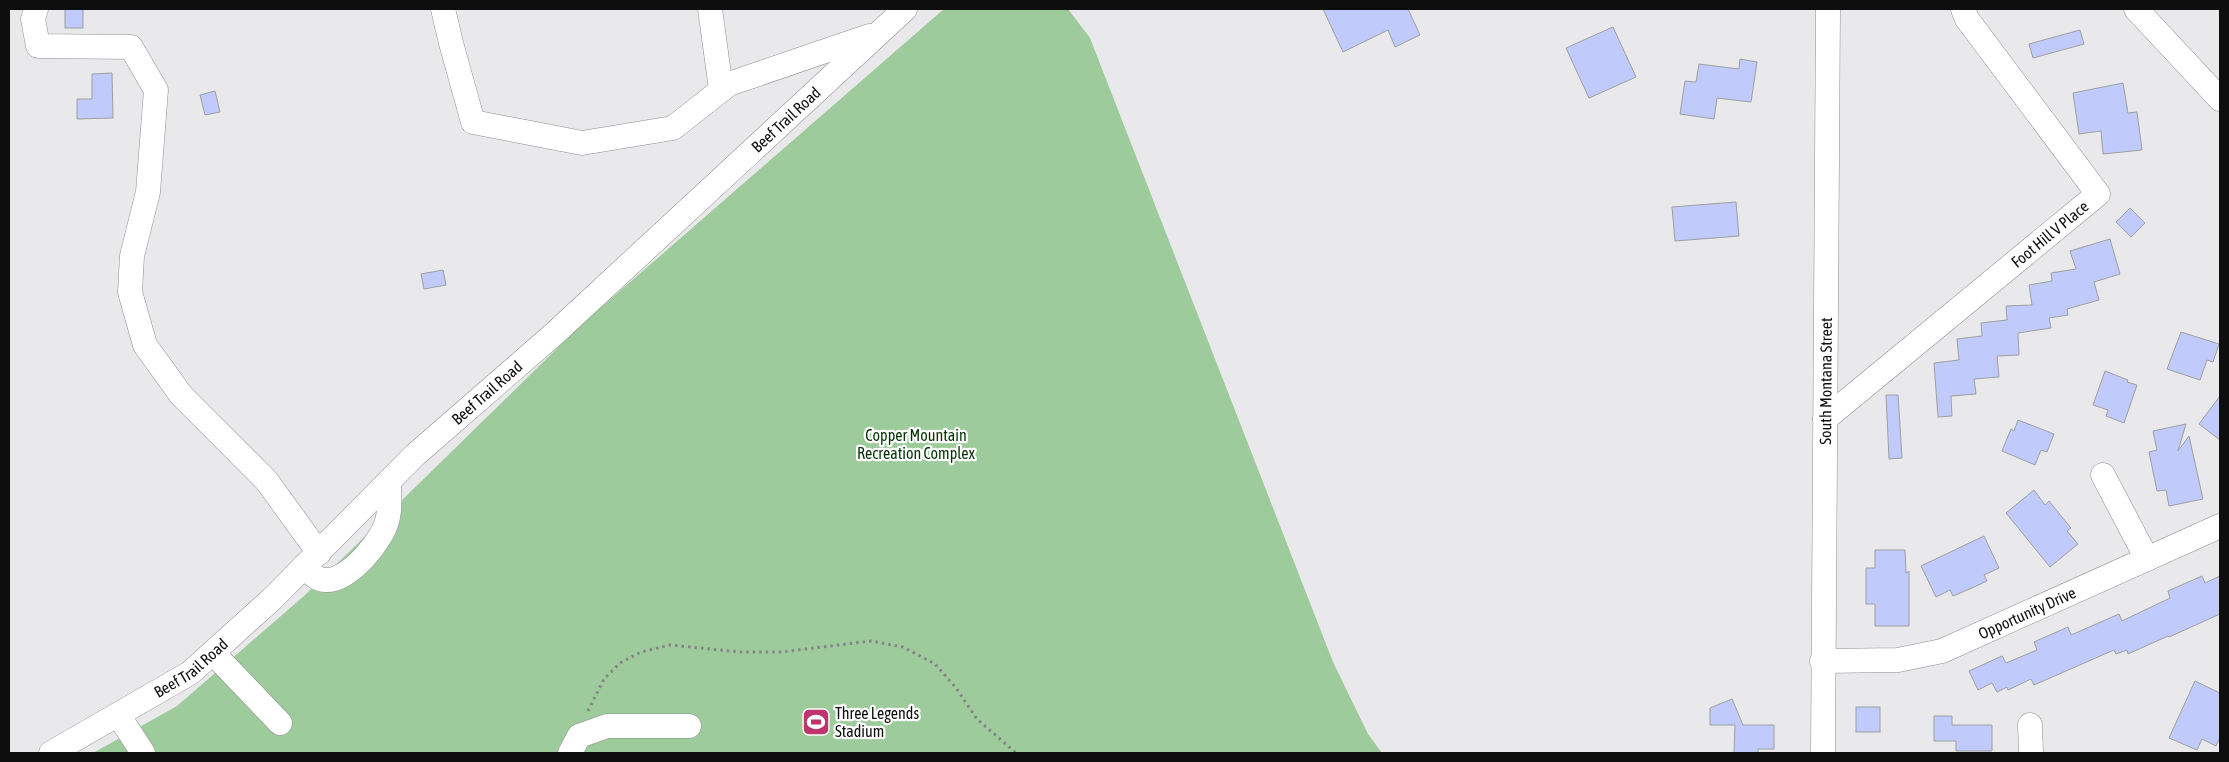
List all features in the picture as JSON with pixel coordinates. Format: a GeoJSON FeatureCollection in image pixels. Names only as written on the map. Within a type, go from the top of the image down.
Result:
{"type":"FeatureCollection","features":[{"type":"Feature","properties":{"kind":"street"},"geometry":{"type":"LineString","coordinates":[[36,9],[33,19],[38,46],[131,47],[156,90],[148,192],[132,256],[130,292],[145,345],[181,395],[266,480],[311,560],[313,576],[321,580],[328,580],[346,574],[382,535],[390,510],[389,482]]}},
{"type":"Feature","properties":{"kind":"street"},"geometry":{"type":"LineString","coordinates":[[443,9],[450,43],[473,122],[582,144],[673,128],[729,84],[878,33]]}},
{"type":"Feature","properties":{"kind":"street"},"geometry":{"type":"LineString","coordinates":[[710,9],[722,89]]}},
{"type":"Feature","properties":{"kind":"street","name":"Beef Trail Road"},"geometry":{"type":"LineString","coordinates":[[51,753],[190,673],[213,653],[311,560],[415,455],[554,334],[905,9]]}},
{"type":"Feature","properties":{"kind":"street","name":"South Montana Street"},"geometry":{"type":"LineString","coordinates":[[1823,753],[1822,661],[1828,9]]}},
{"type":"Feature","properties":{"kind":"street","name":"Foot Hill V Place"},"geometry":{"type":"LineString","coordinates":[[1825,419],[2098,194],[1967,19],[1963,9]]}},
{"type":"Feature","properties":{"kind":"street"},"geometry":{"type":"LineString","coordinates":[[2136,9],[2220,99]]}},
{"type":"Feature","properties":{"kind":"street"},"geometry":{"type":"LineString","coordinates":[[2104,475],[2147,559]]}},
{"type":"Feature","properties":{"kind":"street","name":"Opportunity Drive"},"geometry":{"type":"LineString","coordinates":[[1822,661],[1898,660],[1942,651],[2220,526]]}},
{"type":"Feature","properties":{"kind":"street"},"geometry":{"type":"LineString","coordinates":[[213,653],[280,723]]}},
{"type":"Feature","properties":{"kind":"street"},"geometry":{"type":"LineString","coordinates":[[118,716],[143,753]]}},
{"type":"Feature","properties":{"kind":"street"},"geometry":{"type":"LineString","coordinates":[[2030,725],[2031,753]]}},
{"type":"Feature","properties":{"kind":"street"},"geometry":{"type":"LineString","coordinates":[[574,745],[606,726],[689,726]]}},
{"type":"Feature","properties":{"kind":"path"},"geometry":{"type":"LineString","coordinates":[[574,745],[593,698],[604,679],[620,663],[641,652],[670,645],[740,652],[781,652],[871,641],[903,647],[935,664],[956,688],[977,719],[1016,753]]}},
{"type":"Feature","properties":{"kind":"green space","name":"Copper Mountain Recreation Complex"},"geometry":{"type":"Polygon","coordinates":[[[944,9],[1068,9],[1090,38],[1333,662],[1368,734],[1382,753],[93,753],[177,706],[304,596],[583,323],[944,9]]]}},
{"type":"Feature","properties":{"kind":"building"},"geometry":{"type":"Polygon","coordinates":[[[65,9],[83,9],[83,28],[65,28],[65,9]]]}},
{"type":"Feature","properties":{"kind":"building"},"geometry":{"type":"Polygon","coordinates":[[[1323,9],[1408,9],[1420,35],[1395,47],[1388,30],[1343,52],[1323,9]]]}},
{"type":"Feature","properties":{"kind":"building"},"geometry":{"type":"Polygon","coordinates":[[[1613,27],[1636,77],[1589,98],[1566,48],[1613,27]]]}},
{"type":"Feature","properties":{"kind":"building"},"geometry":{"type":"Polygon","coordinates":[[[2080,30],[2084,44],[2033,58],[2029,44],[2080,30]]]}},
{"type":"Feature","properties":{"kind":"building"},"geometry":{"type":"Polygon","coordinates":[[[1740,59],[1757,62],[1751,102],[1717,98],[1714,119],[1680,114],[1685,81],[1696,82],[1699,64],[1739,69],[1740,59]]]}},
{"type":"Feature","properties":{"kind":"building"},"geometry":{"type":"Polygon","coordinates":[[[112,73],[113,118],[77,119],[77,99],[92,99],[92,74],[112,73]]]}},
{"type":"Feature","properties":{"kind":"building"},"geometry":{"type":"Polygon","coordinates":[[[2123,83],[2128,113],[2137,112],[2142,150],[2103,154],[2101,131],[2079,134],[2073,93],[2123,83]]]}},
{"type":"Feature","properties":{"kind":"building"},"geometry":{"type":"Polygon","coordinates":[[[215,91],[220,112],[205,115],[200,95],[215,91]]]}},
{"type":"Feature","properties":{"kind":"building"},"geometry":{"type":"Polygon","coordinates":[[[1736,202],[1739,236],[1675,241],[1672,207],[1736,202]]]}},
{"type":"Feature","properties":{"kind":"building"},"geometry":{"type":"Polygon","coordinates":[[[2130,208],[2145,223],[2131,237],[2116,222],[2130,208]]]}},
{"type":"Feature","properties":{"kind":"building"},"geometry":{"type":"Polygon","coordinates":[[[2110,239],[2120,274],[2094,282],[2099,300],[2067,309],[2068,315],[2049,318],[2051,328],[2018,333],[2019,355],[1997,356],[1999,377],[1974,379],[1976,394],[1951,396],[1952,416],[1938,417],[1934,363],[1959,360],[1957,339],[1982,336],[1981,323],[2007,320],[2006,306],[2032,305],[2029,285],[2052,281],[2051,273],[2076,269],[2070,251],[2110,239]]]}},
{"type":"Feature","properties":{"kind":"building"},"geometry":{"type":"Polygon","coordinates":[[[443,270],[446,285],[424,289],[421,274],[443,270]]]}},
{"type":"Feature","properties":{"kind":"building"},"geometry":{"type":"Polygon","coordinates":[[[2181,332],[2219,344],[2213,362],[2207,360],[2200,380],[2167,369],[2181,332]]]}},
{"type":"Feature","properties":{"kind":"building"},"geometry":{"type":"Polygon","coordinates":[[[2105,371],[2137,385],[2124,423],[2106,416],[2108,410],[2093,405],[2105,371]]]}},
{"type":"Feature","properties":{"kind":"building"},"geometry":{"type":"Polygon","coordinates":[[[1886,395],[1898,395],[1902,458],[1889,459],[1886,395]]]}},
{"type":"Feature","properties":{"kind":"building"},"geometry":{"type":"Polygon","coordinates":[[[2220,396],[2220,440],[2199,424],[2220,396]]]}},
{"type":"Feature","properties":{"kind":"building"},"geometry":{"type":"Polygon","coordinates":[[[2018,420],[2054,434],[2047,452],[2041,450],[2035,465],[2002,451],[2011,429],[2014,431],[2018,420]]]}},
{"type":"Feature","properties":{"kind":"building"},"geometry":{"type":"Polygon","coordinates":[[[2186,424],[2178,451],[2189,436],[2203,499],[2169,506],[2166,490],[2157,491],[2149,452],[2157,450],[2153,431],[2186,424]]]}},
{"type":"Feature","properties":{"kind":"building"},"geometry":{"type":"Polygon","coordinates":[[[2034,490],[2045,505],[2049,501],[2071,528],[2067,531],[2078,544],[2050,567],[2006,513],[2034,490]]]}},
{"type":"Feature","properties":{"kind":"building"},"geometry":{"type":"Polygon","coordinates":[[[1984,536],[1999,568],[1984,575],[1987,581],[1972,588],[1953,596],[1950,590],[1936,597],[1921,566],[1984,536]]]}},
{"type":"Feature","properties":{"kind":"building"},"geometry":{"type":"Polygon","coordinates":[[[1875,550],[1905,550],[1906,573],[1909,571],[1909,626],[1875,626],[1875,604],[1866,604],[1866,568],[1875,568],[1875,550]]]}},
{"type":"Feature","properties":{"kind":"building"},"geometry":{"type":"Polygon","coordinates":[[[2202,576],[2205,583],[2220,576],[2220,614],[2128,654],[2127,650],[2116,654],[2114,650],[2034,685],[2031,679],[2008,690],[2007,687],[1997,692],[1992,683],[1978,690],[1969,671],[2002,656],[2006,663],[2037,650],[2034,642],[2068,627],[2071,635],[2119,614],[2122,621],[2170,598],[2168,591],[2202,576]]]}},
{"type":"Feature","properties":{"kind":"building"},"geometry":{"type":"Polygon","coordinates":[[[2195,681],[2220,693],[2220,737],[2216,746],[2202,739],[2197,750],[2169,738],[2195,681]]]}},
{"type":"Feature","properties":{"kind":"building"},"geometry":{"type":"Polygon","coordinates":[[[1732,699],[1743,725],[1774,725],[1774,749],[1758,749],[1758,753],[1734,753],[1735,725],[1710,725],[1710,708],[1732,699]]]}},
{"type":"Feature","properties":{"kind":"building"},"geometry":{"type":"Polygon","coordinates":[[[1856,707],[1880,707],[1880,732],[1856,732],[1856,707]]]}},
{"type":"Feature","properties":{"kind":"building"},"geometry":{"type":"Polygon","coordinates":[[[1934,716],[1952,716],[1952,725],[1992,725],[1992,751],[1956,751],[1956,741],[1934,741],[1934,716]]]}},
{"type":"Feature","properties":{"kind":"place","name":"Three Legends Stadium"},"geometry":{"type":"Point","coordinates":[816,722]}}]}
